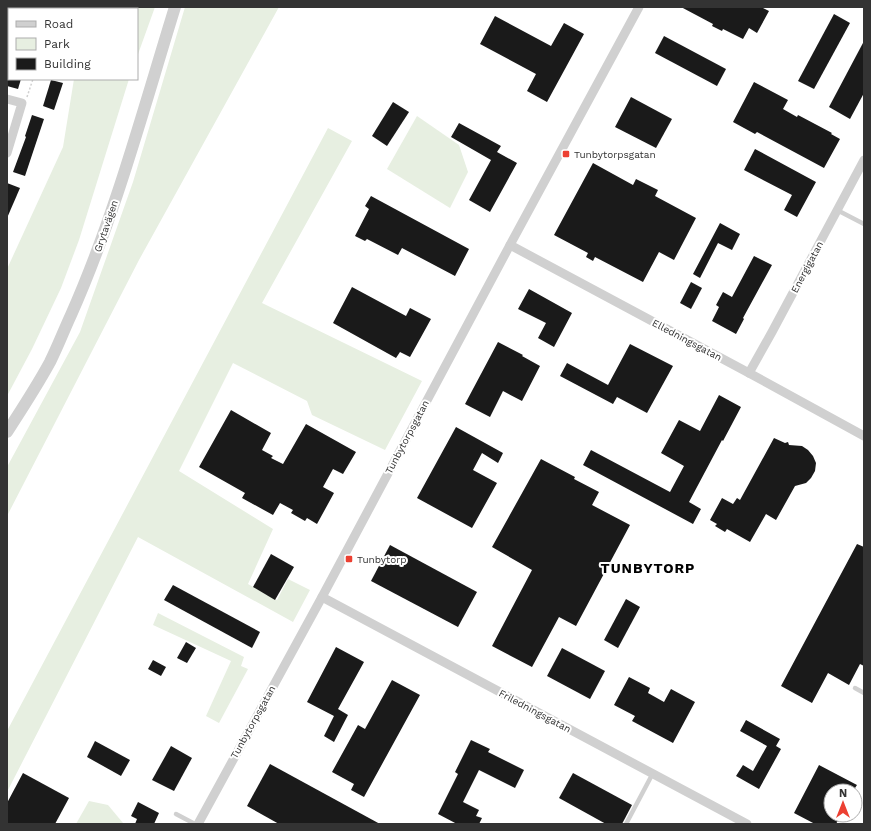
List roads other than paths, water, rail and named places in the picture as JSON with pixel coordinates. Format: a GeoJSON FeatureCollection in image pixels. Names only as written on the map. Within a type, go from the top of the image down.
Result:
{"type":"FeatureCollection","features":[{"type":"Feature","properties":{"kind":"street","name":"Grytavägen"},"geometry":{"type":"LineString","coordinates":[[7,432],[49,362],[86,280],[107,225],[125,170],[175,7]]}},
{"type":"Feature","properties":{"kind":"street","name":"Tunbytorpsgatan"},"geometry":{"type":"LineString","coordinates":[[196,824],[322,597],[639,7]]}},
{"type":"Feature","properties":{"kind":"street"},"geometry":{"type":"LineString","coordinates":[[7,99],[22,103],[7,153]]}},
{"type":"Feature","properties":{"kind":"street","name":"Energigatan"},"geometry":{"type":"LineString","coordinates":[[749,373],[864,160]]}},
{"type":"Feature","properties":{"kind":"street","name":"Elledningsgatan"},"geometry":{"type":"LineString","coordinates":[[510,245],[864,436]]}},
{"type":"Feature","properties":{"kind":"street","name":"Friledningsgatan"},"geometry":{"type":"LineString","coordinates":[[322,597],[747,824]]}},
{"type":"Feature","properties":{"kind":"lane"},"geometry":{"type":"LineString","coordinates":[[838,210],[864,224]]}},
{"type":"Feature","properties":{"kind":"lane"},"geometry":{"type":"LineString","coordinates":[[855,688],[864,693]]}},
{"type":"Feature","properties":{"kind":"lane"},"geometry":{"type":"LineString","coordinates":[[626,824],[653,773]]}},
{"type":"Feature","properties":{"kind":"lane"},"geometry":{"type":"LineString","coordinates":[[176,814],[196,824]]}},
{"type":"Feature","properties":{"kind":"place","name":"Tunbytorpsgatan"},"geometry":{"type":"Point","coordinates":[566,154]}},
{"type":"Feature","properties":{"kind":"place","name":"Tunbytorp"},"geometry":{"type":"Point","coordinates":[349,559]}},
{"type":"Feature","properties":{"kind":"district","name":"TUNBYTORP"},"geometry":{"type":"Point","coordinates":[648,568]}}]}
